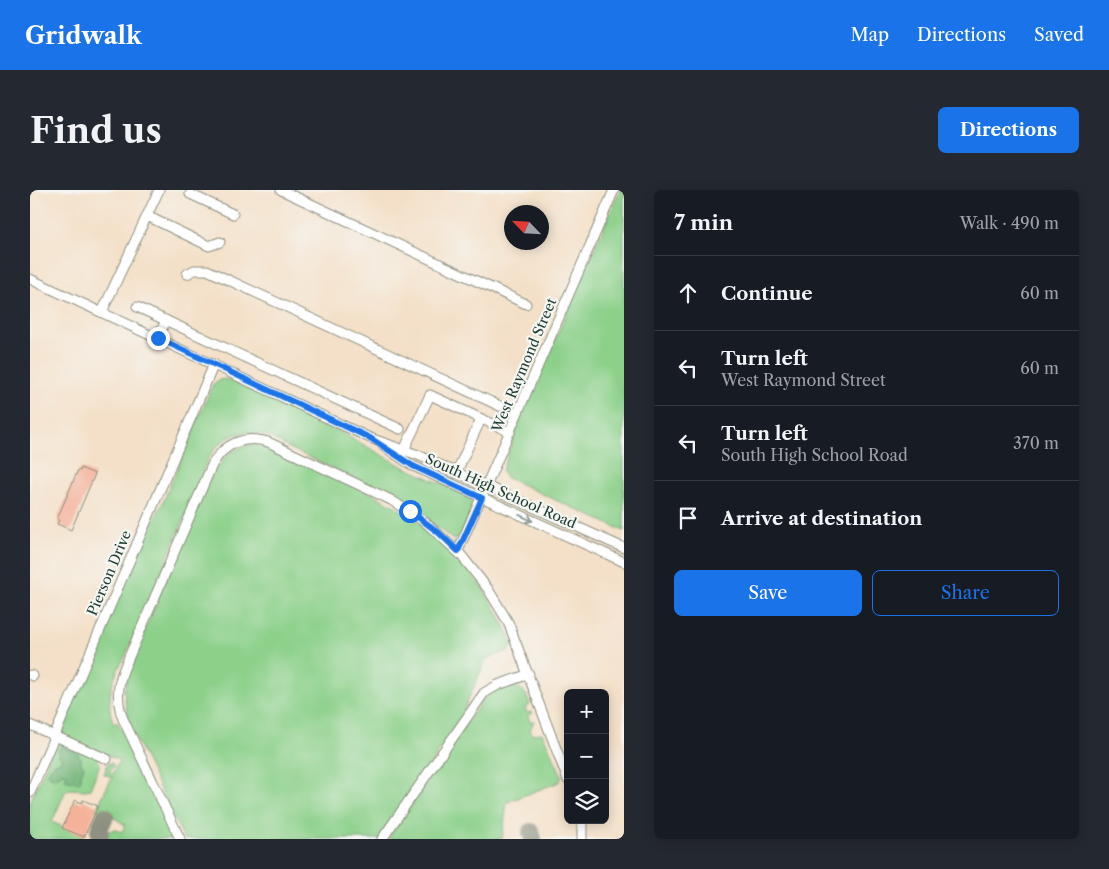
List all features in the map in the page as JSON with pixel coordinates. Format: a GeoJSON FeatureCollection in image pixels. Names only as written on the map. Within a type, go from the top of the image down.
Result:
{"type":"FeatureCollection","features":[{"type":"Feature","properties":{"kind":"street"},"geometry":{"type":"LineString","coordinates":[[102,312],[159,190]]}},
{"type":"Feature","properties":{"kind":"street"},"geometry":{"type":"LineString","coordinates":[[281,190],[526,304]]}},
{"type":"Feature","properties":{"kind":"street","name":"West Raymond Street"},"geometry":{"type":"LineString","coordinates":[[458,551],[614,190]]}},
{"type":"Feature","properties":{"kind":"street"},"geometry":{"type":"LineString","coordinates":[[190,194],[233,214]]}},
{"type":"Feature","properties":{"kind":"street"},"geometry":{"type":"LineString","coordinates":[[147,216],[209,246],[220,242]]}},
{"type":"Feature","properties":{"kind":"street"},"geometry":{"type":"LineString","coordinates":[[188,274],[194,270],[207,270],[517,414]]}},
{"type":"Feature","properties":{"kind":"street","name":"South High School Road"},"geometry":{"type":"LineString","coordinates":[[30,279],[370,438],[404,450],[624,548]]}},
{"type":"Feature","properties":{"kind":"street"},"geometry":{"type":"LineString","coordinates":[[136,307],[400,429]]}},
{"type":"Feature","properties":{"kind":"street"},"geometry":{"type":"LineString","coordinates":[[158,338],[166,320]]}},
{"type":"Feature","properties":{"kind":"street","name":"Pierson Drive"},"geometry":{"type":"LineString","coordinates":[[30,793],[214,364]]}},
{"type":"Feature","properties":{"kind":"street"},"geometry":{"type":"LineString","coordinates":[[404,450],[430,395],[510,432]]}},
{"type":"Feature","properties":{"kind":"street"},"geometry":{"type":"LineString","coordinates":[[456,473],[481,419]]}},
{"type":"Feature","properties":{"kind":"street","name":"South High School Road"},"geometry":{"type":"LineString","coordinates":[[370,438],[413,466],[624,562]]}},
{"type":"Feature","properties":{"kind":"street"},"geometry":{"type":"LineString","coordinates":[[180,839],[123,720],[118,703],[118,689],[123,670],[209,470],[219,454],[230,445],[243,440],[268,442],[392,500],[425,522],[458,551],[478,574],[508,622],[568,779]]}},
{"type":"Feature","properties":{"kind":"street"},"geometry":{"type":"LineString","coordinates":[[382,839],[484,693],[498,685],[529,674]]}},
{"type":"Feature","properties":{"kind":"street"},"geometry":{"type":"LineString","coordinates":[[30,725],[107,759]]}},
{"type":"Feature","properties":{"kind":"street"},"geometry":{"type":"LineString","coordinates":[[582,824],[582,839]]}},
{"type":"Feature","properties":{"kind":"green space"},"geometry":{"type":"Polygon","coordinates":[[[620,190],[624,190],[624,531],[505,477],[502,471],[520,420],[620,190]]]}},
{"type":"Feature","properties":{"kind":"green space"},"geometry":{"type":"Polygon","coordinates":[[[227,379],[335,429],[402,466],[468,496],[472,501],[472,507],[461,535],[453,540],[422,515],[393,497],[271,438],[244,433],[232,436],[222,442],[213,451],[206,464],[111,689],[110,707],[114,724],[117,722],[131,745],[176,839],[108,839],[108,832],[114,829],[122,832],[125,825],[110,815],[110,812],[108,811],[106,814],[96,810],[112,777],[104,774],[108,763],[110,764],[111,762],[114,766],[109,772],[113,774],[119,760],[65,737],[62,729],[144,537],[162,505],[213,384],[219,380],[227,379]]]}},
{"type":"Feature","properties":{"kind":"green space"},"geometry":{"type":"Polygon","coordinates":[[[248,445],[267,448],[296,458],[384,500],[425,527],[461,561],[476,580],[490,600],[513,644],[510,650],[486,659],[464,709],[467,711],[379,839],[184,839],[133,733],[124,691],[132,660],[209,481],[229,454],[248,445]]]}},
{"type":"Feature","properties":{"kind":"green space"},"geometry":{"type":"Polygon","coordinates":[[[509,686],[518,687],[527,697],[530,705],[525,708],[527,713],[533,713],[528,716],[530,722],[534,721],[530,730],[532,734],[542,733],[562,776],[559,782],[507,802],[502,839],[388,839],[482,701],[491,692],[509,686]]]}},
{"type":"Feature","properties":{"kind":"green space"},"geometry":{"type":"Polygon","coordinates":[[[61,742],[97,757],[100,764],[90,789],[70,789],[65,792],[52,822],[83,836],[82,839],[30,839],[30,802],[54,747],[61,742]]]}},
{"type":"Feature","properties":{"kind":"green space"},"geometry":{"type":"Polygon","coordinates":[[[62,747],[77,753],[81,758],[81,763],[84,767],[81,780],[78,783],[65,779],[67,774],[63,773],[55,778],[48,773],[55,763],[60,762],[62,758],[58,755],[59,748],[62,747]]]}},
{"type":"Feature","properties":{"kind":"building"},"geometry":{"type":"Polygon","coordinates":[[[81,468],[95,474],[71,530],[57,524],[59,520],[57,519],[78,470],[80,471],[81,468]]]}},
{"type":"Feature","properties":{"kind":"building"},"geometry":{"type":"Polygon","coordinates":[[[75,800],[82,803],[83,800],[98,806],[84,837],[62,828],[75,800]]]}},
{"type":"Feature","properties":{"kind":"taxiway"},"geometry":{"type":"LineString","coordinates":[[100,839],[99,830],[105,816]]}},
{"type":"Feature","properties":{"kind":"taxiway"},"geometry":{"type":"LineString","coordinates":[[531,832],[533,839]]}},
{"type":"Feature","properties":{"kind":"route"},"geometry":{"type":"LineString","coordinates":[[158,338],[330,418],[370,438],[413,466],[482,498],[458,551],[438,532],[410,511]]}}]}
